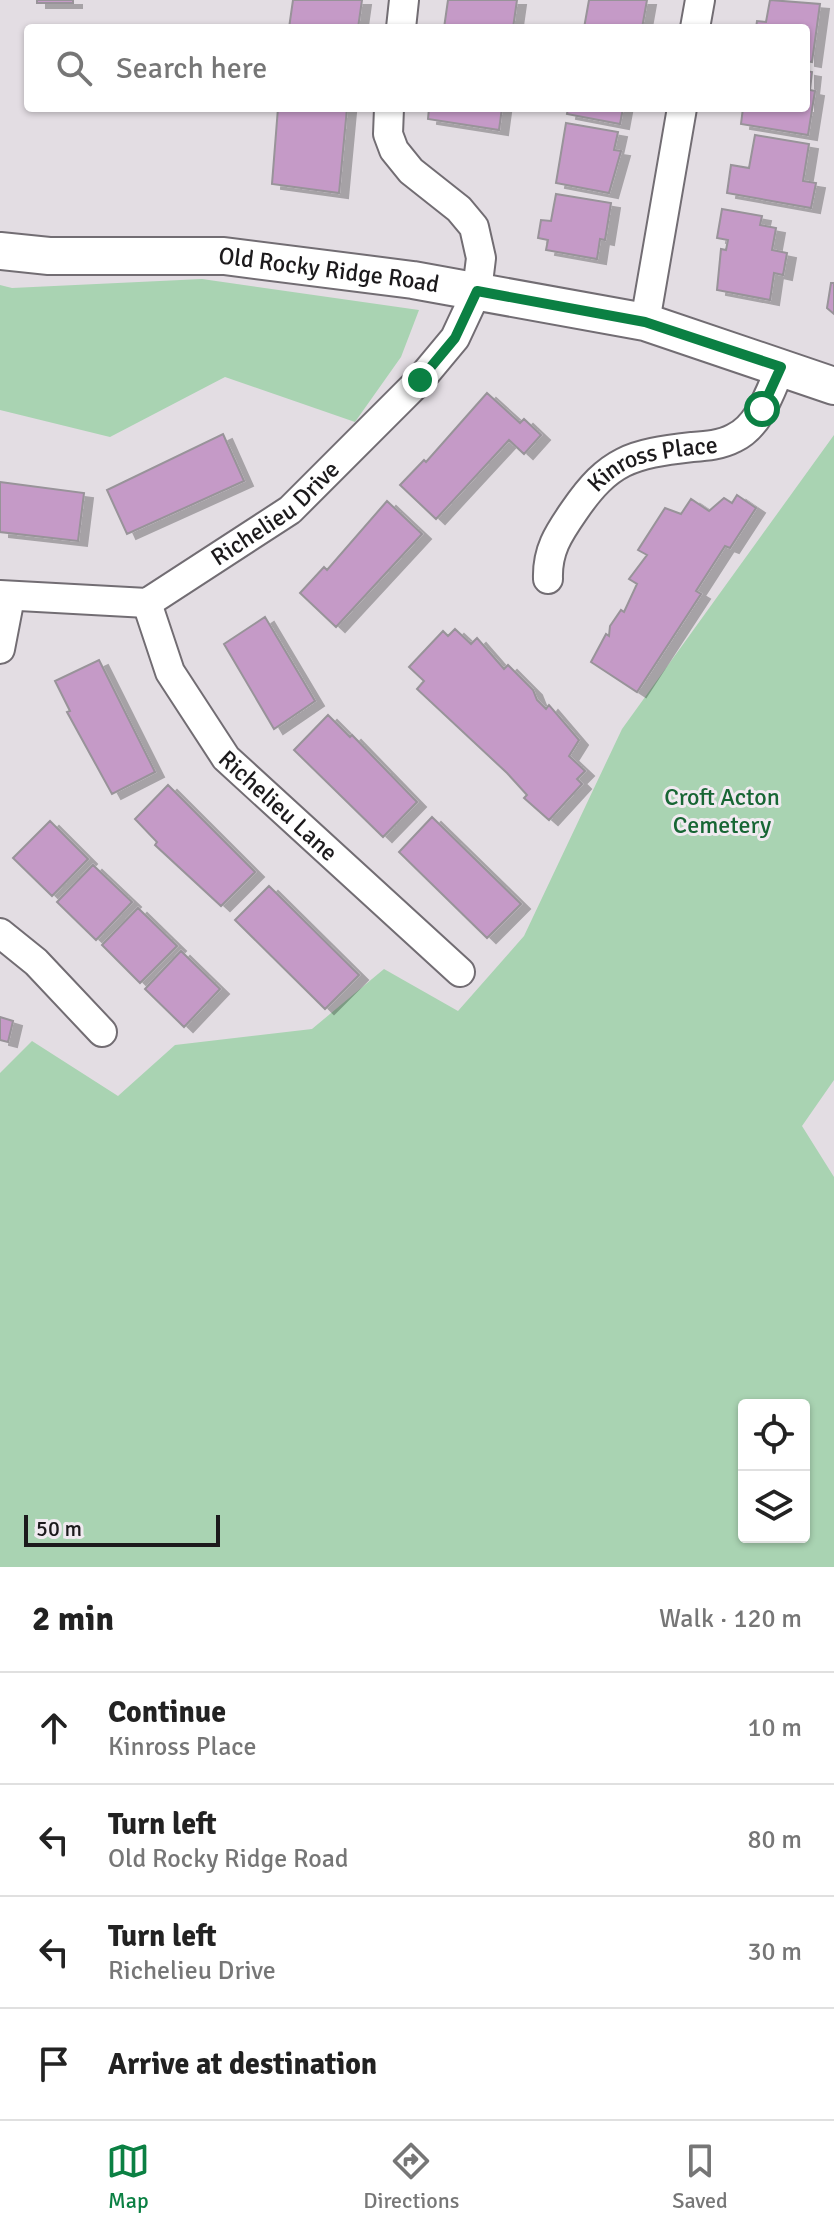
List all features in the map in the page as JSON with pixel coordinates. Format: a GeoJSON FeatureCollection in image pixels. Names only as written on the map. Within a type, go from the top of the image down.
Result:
{"type":"FeatureCollection","features":[{"type":"Feature","properties":{"kind":"street"},"geometry":{"type":"LineString","coordinates":[[401,24],[404,0]]}},
{"type":"Feature","properties":{"kind":"street"},"geometry":{"type":"LineString","coordinates":[[696,24],[700,0]]}},
{"type":"Feature","properties":{"kind":"street"},"geometry":{"type":"LineString","coordinates":[[389,112],[388,134],[394,150],[411,171],[459,209],[474,227],[481,258],[477,291]]}},
{"type":"Feature","properties":{"kind":"street"},"geometry":{"type":"LineString","coordinates":[[645,322],[681,112]]}},
{"type":"Feature","properties":{"kind":"street","name":"Old Rocky Ridge Road"},"geometry":{"type":"LineString","coordinates":[[0,251],[49,256],[175,255],[268,259],[477,291],[645,322],[834,386]]}},
{"type":"Feature","properties":{"kind":"street","name":"Richelieu Drive"},"geometry":{"type":"LineString","coordinates":[[147,603],[290,510],[420,380],[455,338],[477,291]]}},
{"type":"Feature","properties":{"kind":"street","name":"Kinross Place"},"geometry":{"type":"LineString","coordinates":[[548,579],[547,557],[558,534],[591,486],[607,471],[640,454],[718,444],[736,437],[762,409],[781,367]]}},
{"type":"Feature","properties":{"kind":"street"},"geometry":{"type":"LineString","coordinates":[[0,649],[5,596],[147,603]]}},
{"type":"Feature","properties":{"kind":"street","name":"Richelieu Lane"},"geometry":{"type":"LineString","coordinates":[[147,603],[170,672],[226,758],[460,972]]}},
{"type":"Feature","properties":{"kind":"street"},"geometry":{"type":"LineString","coordinates":[[0,933],[36,962],[102,1032]]}},
{"type":"Feature","properties":{"kind":"green space"},"geometry":{"type":"Polygon","coordinates":[[[202,279],[419,310],[401,357],[355,422],[225,377],[110,437],[0,410],[0,285],[12,288],[202,279]]]}},
{"type":"Feature","properties":{"kind":"green space","name":"Croft Acton Cemetery"},"geometry":{"type":"Polygon","coordinates":[[[834,435],[834,1080],[802,1126],[834,1177],[834,1567],[0,1567],[0,1073],[32,1041],[118,1096],[175,1045],[312,1029],[384,969],[458,1011],[524,936],[622,729],[834,435]]]}},
{"type":"Feature","properties":{"kind":"building"},"geometry":{"type":"Polygon","coordinates":[[[37,0],[73,0],[73,3],[37,3],[37,0]]]}},
{"type":"Feature","properties":{"kind":"building"},"geometry":{"type":"Polygon","coordinates":[[[293,0],[362,0],[359,24],[290,24],[293,0]]]}},
{"type":"Feature","properties":{"kind":"building"},"geometry":{"type":"Polygon","coordinates":[[[448,0],[517,0],[514,24],[445,24],[448,0]]]}},
{"type":"Feature","properties":{"kind":"building"},"geometry":{"type":"Polygon","coordinates":[[[589,0],[647,0],[643,24],[585,24],[589,0]]]}},
{"type":"Feature","properties":{"kind":"building"},"geometry":{"type":"Polygon","coordinates":[[[770,0],[820,4],[812,62],[810,24],[757,24],[757,21],[766,22],[770,0]]]}},
{"type":"Feature","properties":{"kind":"building"},"geometry":{"type":"Polygon","coordinates":[[[810,90],[815,91],[808,135],[741,124],[742,112],[810,112],[810,90]]]}},
{"type":"Feature","properties":{"kind":"building"},"geometry":{"type":"Polygon","coordinates":[[[278,112],[347,112],[339,193],[272,184],[278,112]]]}},
{"type":"Feature","properties":{"kind":"building"},"geometry":{"type":"Polygon","coordinates":[[[429,112],[501,112],[499,130],[428,119],[429,112]]]}},
{"type":"Feature","properties":{"kind":"building"},"geometry":{"type":"Polygon","coordinates":[[[567,112],[622,112],[620,124],[567,112]]]}},
{"type":"Feature","properties":{"kind":"building"},"geometry":{"type":"Polygon","coordinates":[[[566,123],[618,132],[614,150],[621,151],[609,193],[556,183],[566,123]]]}},
{"type":"Feature","properties":{"kind":"building"},"geometry":{"type":"Polygon","coordinates":[[[755,135],[809,144],[803,181],[816,183],[811,208],[727,193],[731,165],[749,168],[755,135]]]}},
{"type":"Feature","properties":{"kind":"building"},"geometry":{"type":"Polygon","coordinates":[[[556,194],[611,203],[605,240],[600,239],[597,259],[546,250],[548,240],[538,238],[541,220],[551,221],[556,194]]]}},
{"type":"Feature","properties":{"kind":"building"},"geometry":{"type":"Polygon","coordinates":[[[722,209],[762,216],[760,225],[776,228],[772,250],[787,253],[783,275],[774,273],[770,300],[717,290],[721,249],[726,250],[728,240],[717,238],[722,209]]]}},
{"type":"Feature","properties":{"kind":"building"},"geometry":{"type":"Polygon","coordinates":[[[831,283],[834,283],[834,314],[827,308],[831,283]]]}},
{"type":"Feature","properties":{"kind":"building"},"geometry":{"type":"Polygon","coordinates":[[[487,393],[520,423],[524,419],[541,435],[524,454],[509,440],[436,519],[400,485],[424,460],[426,462],[487,393]]]}},
{"type":"Feature","properties":{"kind":"building"},"geometry":{"type":"Polygon","coordinates":[[[223,434],[244,481],[127,534],[107,490],[223,434]]]}},
{"type":"Feature","properties":{"kind":"building"},"geometry":{"type":"Polygon","coordinates":[[[0,482],[84,493],[78,541],[0,532],[0,482]]]}},
{"type":"Feature","properties":{"kind":"building"},"geometry":{"type":"Polygon","coordinates":[[[737,495],[756,508],[730,548],[725,546],[696,591],[701,594],[637,692],[591,662],[606,634],[609,636],[610,626],[621,610],[624,612],[637,584],[629,579],[647,555],[638,550],[665,508],[681,514],[691,499],[709,511],[724,498],[732,503],[737,495]]]}},
{"type":"Feature","properties":{"kind":"building"},"geometry":{"type":"Polygon","coordinates":[[[387,501],[422,534],[336,627],[300,593],[324,567],[327,570],[387,501]]]}},
{"type":"Feature","properties":{"kind":"building"},"geometry":{"type":"Polygon","coordinates":[[[265,617],[315,701],[274,729],[224,644],[265,617]]]}},
{"type":"Feature","properties":{"kind":"building"},"geometry":{"type":"Polygon","coordinates":[[[455,629],[471,644],[477,638],[504,669],[508,665],[533,690],[537,700],[546,709],[549,705],[579,740],[569,756],[585,771],[577,779],[582,784],[549,820],[524,798],[527,795],[507,773],[417,689],[424,681],[409,667],[443,631],[448,636],[455,629]]]}},
{"type":"Feature","properties":{"kind":"building"},"geometry":{"type":"Polygon","coordinates":[[[99,660],[155,772],[112,794],[67,712],[70,711],[55,681],[99,660]]]}},
{"type":"Feature","properties":{"kind":"building"},"geometry":{"type":"Polygon","coordinates":[[[328,715],[350,737],[352,735],[417,802],[383,837],[294,750],[328,715]]]}},
{"type":"Feature","properties":{"kind":"building"},"geometry":{"type":"Polygon","coordinates":[[[168,785],[255,872],[221,906],[155,845],[157,842],[135,819],[168,785]]]}},
{"type":"Feature","properties":{"kind":"building"},"geometry":{"type":"Polygon","coordinates":[[[432,817],[521,904],[487,938],[399,852],[432,817]]]}},
{"type":"Feature","properties":{"kind":"building"},"geometry":{"type":"Polygon","coordinates":[[[50,821],[88,859],[52,896],[13,858],[50,821]]]}},
{"type":"Feature","properties":{"kind":"building"},"geometry":{"type":"Polygon","coordinates":[[[93,865],[132,902],[96,940],[57,902],[93,865]]]}},
{"type":"Feature","properties":{"kind":"building"},"geometry":{"type":"Polygon","coordinates":[[[269,886],[359,975],[325,1009],[235,920],[269,886]]]}},
{"type":"Feature","properties":{"kind":"building"},"geometry":{"type":"Polygon","coordinates":[[[138,908],[177,946],[140,983],[102,945],[138,908]]]}},
{"type":"Feature","properties":{"kind":"building"},"geometry":{"type":"Polygon","coordinates":[[[181,951],[220,989],[184,1027],[145,989],[181,951]]]}},
{"type":"Feature","properties":{"kind":"building"},"geometry":{"type":"Polygon","coordinates":[[[0,1017],[13,1021],[8,1042],[0,1040],[0,1017]]]}},
{"type":"Feature","properties":{"kind":"route"},"geometry":{"type":"LineString","coordinates":[[420,380],[455,338],[477,291],[645,322],[781,367],[762,409]]}}]}
